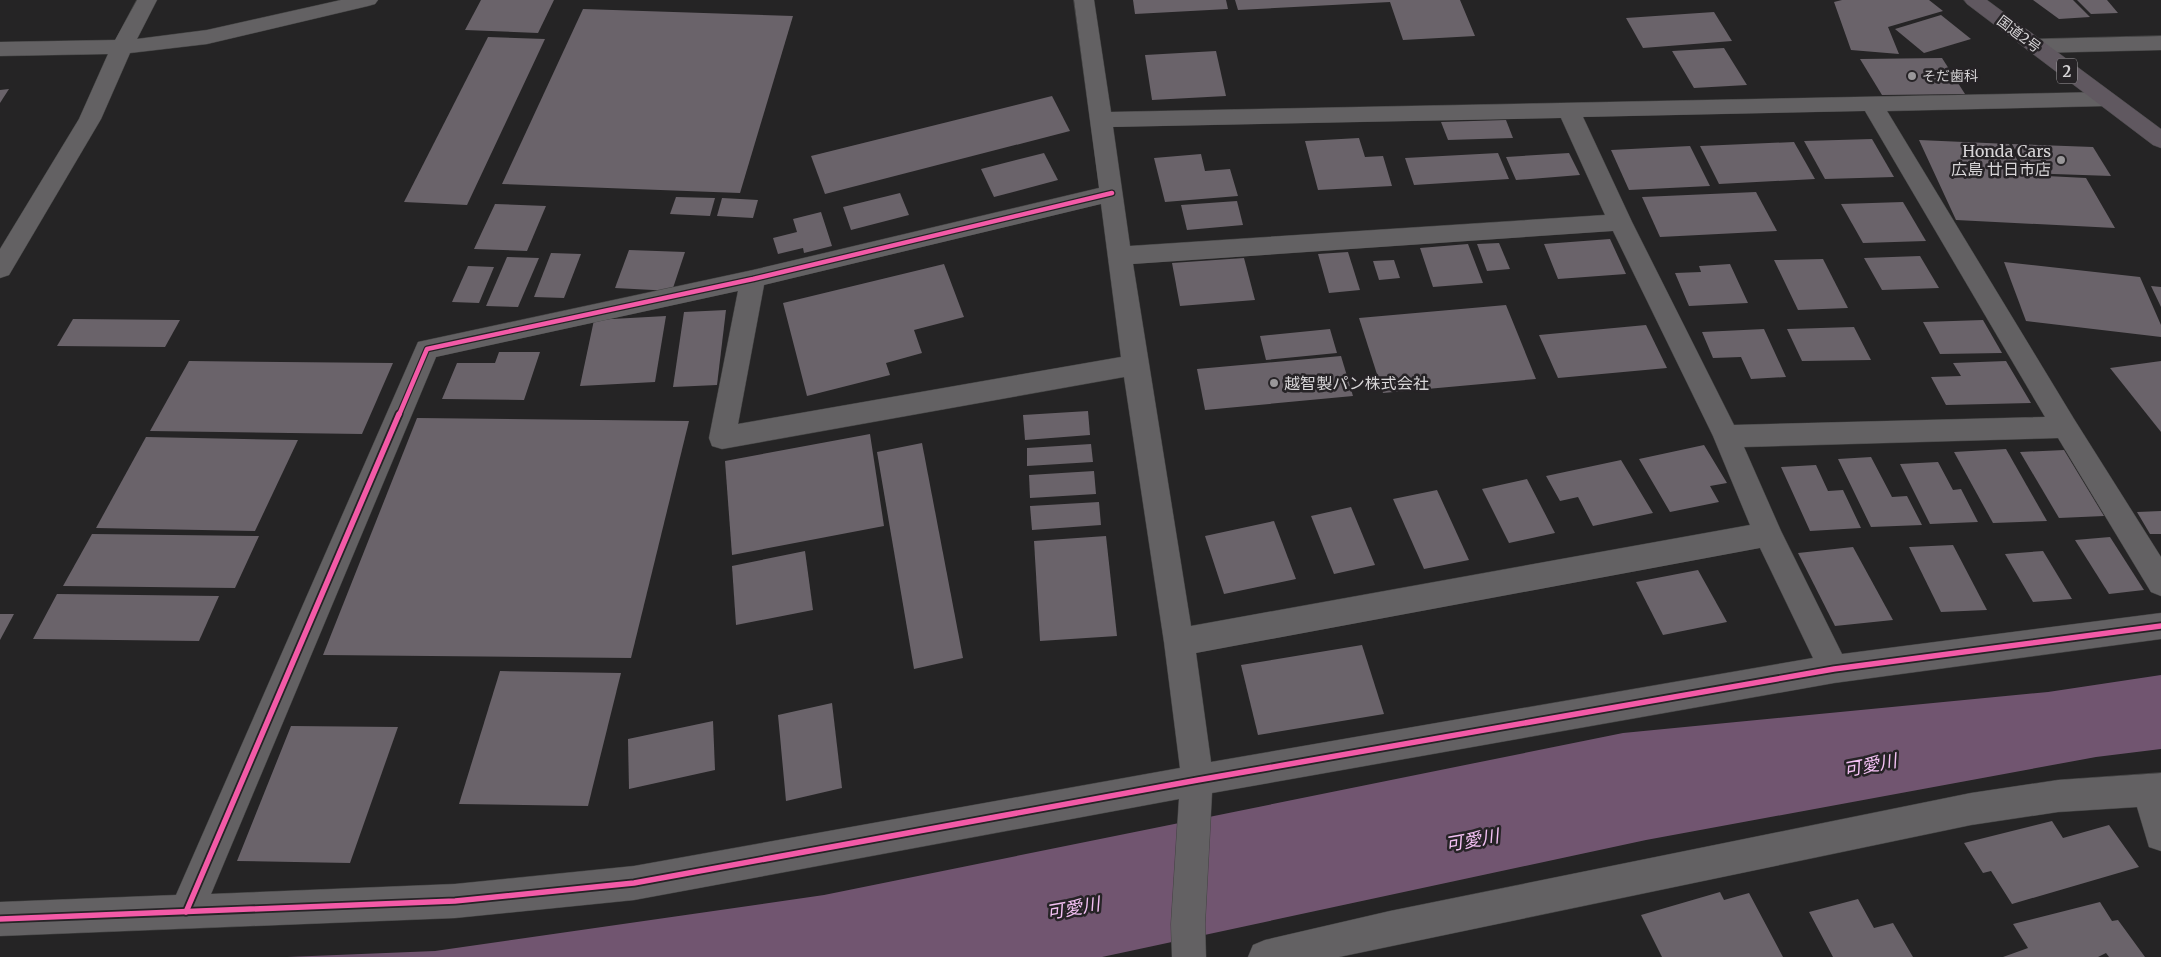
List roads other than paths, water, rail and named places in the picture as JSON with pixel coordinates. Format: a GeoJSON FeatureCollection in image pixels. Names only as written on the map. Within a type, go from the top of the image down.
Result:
{"type":"FeatureCollection","features":[{"type":"Feature","properties":{"kind":"highway","name":"国道2号"},"geometry":{"type":"LineString","coordinates":[[1974,0],[2161,140]]}},
{"type":"Feature","properties":{"kind":"street"},"geometry":{"type":"LineString","coordinates":[[0,269],[90,119],[122,47],[147,0]]}},
{"type":"Feature","properties":{"kind":"street"},"geometry":{"type":"LineString","coordinates":[[0,49],[122,47],[207,37],[368,0]]}},
{"type":"Feature","properties":{"kind":"street"},"geometry":{"type":"LineString","coordinates":[[1084,0],[1134,365],[1179,642],[1197,789],[1188,941]]}},
{"type":"Feature","properties":{"kind":"street"},"geometry":{"type":"LineString","coordinates":[[2035,46],[2161,43]]}},
{"type":"Feature","properties":{"kind":"street"},"geometry":{"type":"LineString","coordinates":[[1100,120],[2105,99]]}},
{"type":"Feature","properties":{"kind":"street"},"geometry":{"type":"LineString","coordinates":[[1872,104],[2065,427],[2161,583]]}},
{"type":"Feature","properties":{"kind":"street"},"geometry":{"type":"LineString","coordinates":[[1569,110],[1620,222],[1726,436],[1768,534],[1834,669]]}},
{"type":"Feature","properties":{"kind":"street"},"geometry":{"type":"LineString","coordinates":[[186,912],[427,349],[753,279],[1112,194]]}},
{"type":"Feature","properties":{"kind":"street"},"geometry":{"type":"LineString","coordinates":[[1119,256],[1620,222]]}},
{"type":"Feature","properties":{"kind":"street"},"geometry":{"type":"LineString","coordinates":[[753,279],[722,438],[1134,365]]}},
{"type":"Feature","properties":{"kind":"street"},"geometry":{"type":"LineString","coordinates":[[1726,436],[2065,427]]}},
{"type":"Feature","properties":{"kind":"street"},"geometry":{"type":"LineString","coordinates":[[1179,642],[1768,534]]}},
{"type":"Feature","properties":{"kind":"street"},"geometry":{"type":"LineString","coordinates":[[0,919],[455,901],[634,883],[1197,789],[1834,669],[2161,626]]}},
{"type":"Feature","properties":{"kind":"street"},"geometry":{"type":"LineString","coordinates":[[1265,957],[1390,928],[1971,809],[2058,796],[2154,789],[2161,835]]}},
{"type":"Feature","properties":{"kind":"water","name":"可愛川"},"geometry":{"type":"Polygon","coordinates":[[[2161,675],[2161,749],[2096,757],[1646,840],[1102,957],[287,957],[435,951],[824,895],[1623,733],[2048,692],[2161,675]]]}},
{"type":"Feature","properties":{"kind":"place","name":"そだ歯科"},"geometry":{"type":"Point","coordinates":[1912,76]}},
{"type":"Feature","properties":{"kind":"place","name":"Honda Cars 広島 廿日市店"},"geometry":{"type":"Point","coordinates":[2061,160]}},
{"type":"Feature","properties":{"kind":"place","name":"越智製パン株式会社"},"geometry":{"type":"Point","coordinates":[1274,383]}}]}
